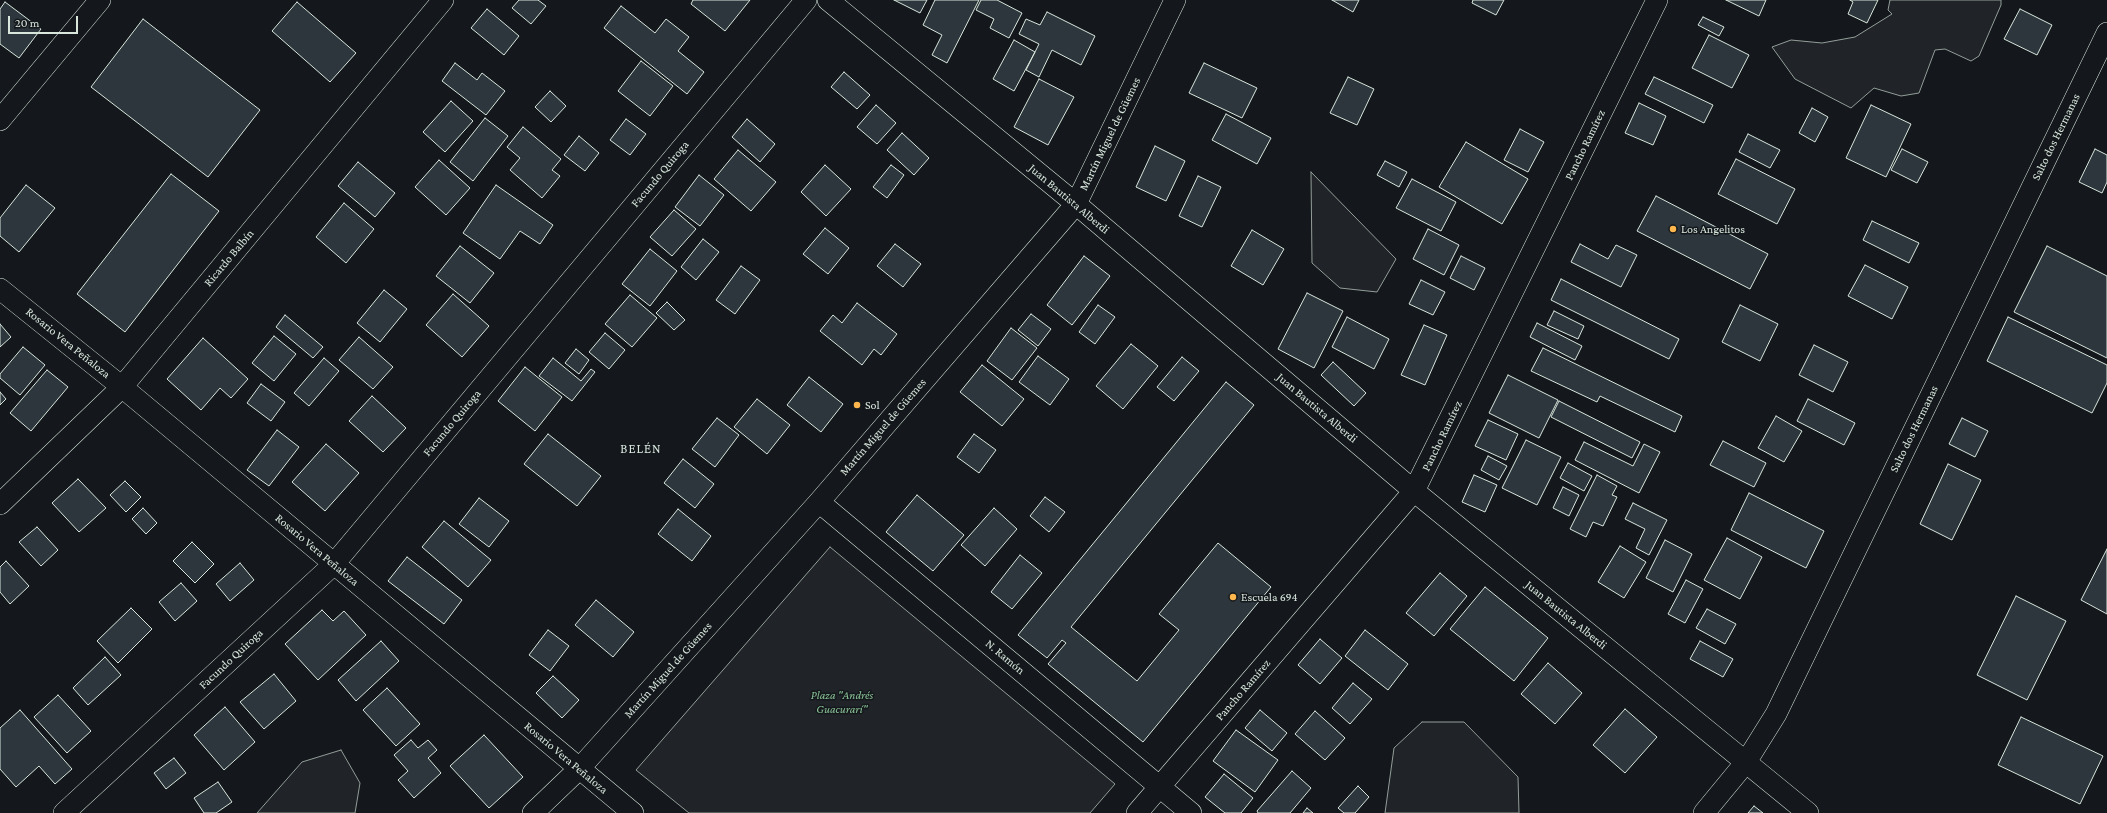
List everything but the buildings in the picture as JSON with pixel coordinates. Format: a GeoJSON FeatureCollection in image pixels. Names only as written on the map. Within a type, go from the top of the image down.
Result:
{"type":"FeatureCollection","features":[{"type":"Feature","properties":{"kind":"street"},"geometry":{"type":"LineString","coordinates":[[0,120],[100,0]]}},
{"type":"Feature","properties":{"kind":"street","name":"Ricardo Balbín"},"geometry":{"type":"LineString","coordinates":[[0,504],[122,387],[443,0]]}},
{"type":"Feature","properties":{"kind":"street","name":"Facundo Quiroga"},"geometry":{"type":"LineString","coordinates":[[64,813],[334,564],[806,0]]}},
{"type":"Feature","properties":{"kind":"street","name":"Juan Bautista Alberdi"},"geometry":{"type":"LineString","coordinates":[[828,0],[1076,204],[1414,491],[1808,813]]}},
{"type":"Feature","properties":{"kind":"street","name":"Martín Miguel de Güemes"},"geometry":{"type":"LineString","coordinates":[[533,813],[579,769],[818,502],[1076,204],[1175,0]]}},
{"type":"Feature","properties":{"kind":"street","name":"Pancho Ramírez"},"geometry":{"type":"LineString","coordinates":[[1137,813],[1414,491],[1657,0]]}},
{"type":"Feature","properties":{"kind":"street","name":"Salto dos Hermanas"},"geometry":{"type":"LineString","coordinates":[[1704,813],[1746,762],[1776,714],[2107,33]]}},
{"type":"Feature","properties":{"kind":"street","name":"Rosario Vera Peñaloza"},"geometry":{"type":"LineString","coordinates":[[0,289],[122,387],[633,813]]}},
{"type":"Feature","properties":{"kind":"street","name":"N. Ramón"},"geometry":{"type":"LineString","coordinates":[[818,502],[1191,813]]}},
{"type":"Feature","properties":{"kind":"green space"},"geometry":{"type":"Polygon","coordinates":[[[1890,0],[2001,0],[2001,5],[1979,56],[1971,61],[1945,49],[1935,50],[1919,93],[1901,96],[1874,88],[1851,108],[1795,79],[1772,47],[1791,40],[1822,43],[1855,37],[1892,14],[1888,10],[1890,0]]]}},
{"type":"Feature","properties":{"kind":"green space"},"geometry":{"type":"Polygon","coordinates":[[[1311,172],[1396,259],[1377,292],[1340,288],[1312,263],[1311,172]]]}},
{"type":"Feature","properties":{"kind":"green space","name":"Plaza \"Andrés Guacurarí\""},"geometry":{"type":"Polygon","coordinates":[[[830,547],[1115,784],[1090,813],[689,813],[636,770],[830,547]]]}},
{"type":"Feature","properties":{"kind":"green space"},"geometry":{"type":"Polygon","coordinates":[[[1422,722],[1464,722],[1518,777],[1519,813],[1385,813],[1394,748],[1422,722]]]}},
{"type":"Feature","properties":{"kind":"green space"},"geometry":{"type":"Polygon","coordinates":[[[341,750],[360,783],[355,813],[257,813],[302,762],[341,750]]]}},
{"type":"Feature","properties":{"kind":"place","name":"Los Angelitos"},"geometry":{"type":"Point","coordinates":[1673,229]}},
{"type":"Feature","properties":{"kind":"place","name":"Sol"},"geometry":{"type":"Point","coordinates":[857,405]}},
{"type":"Feature","properties":{"kind":"place","name":"Escuela 694"},"geometry":{"type":"Point","coordinates":[1233,597]}},
{"type":"Feature","properties":{"kind":"district","name":"BELÉN"},"geometry":{"type":"Point","coordinates":[641,449]}}]}
